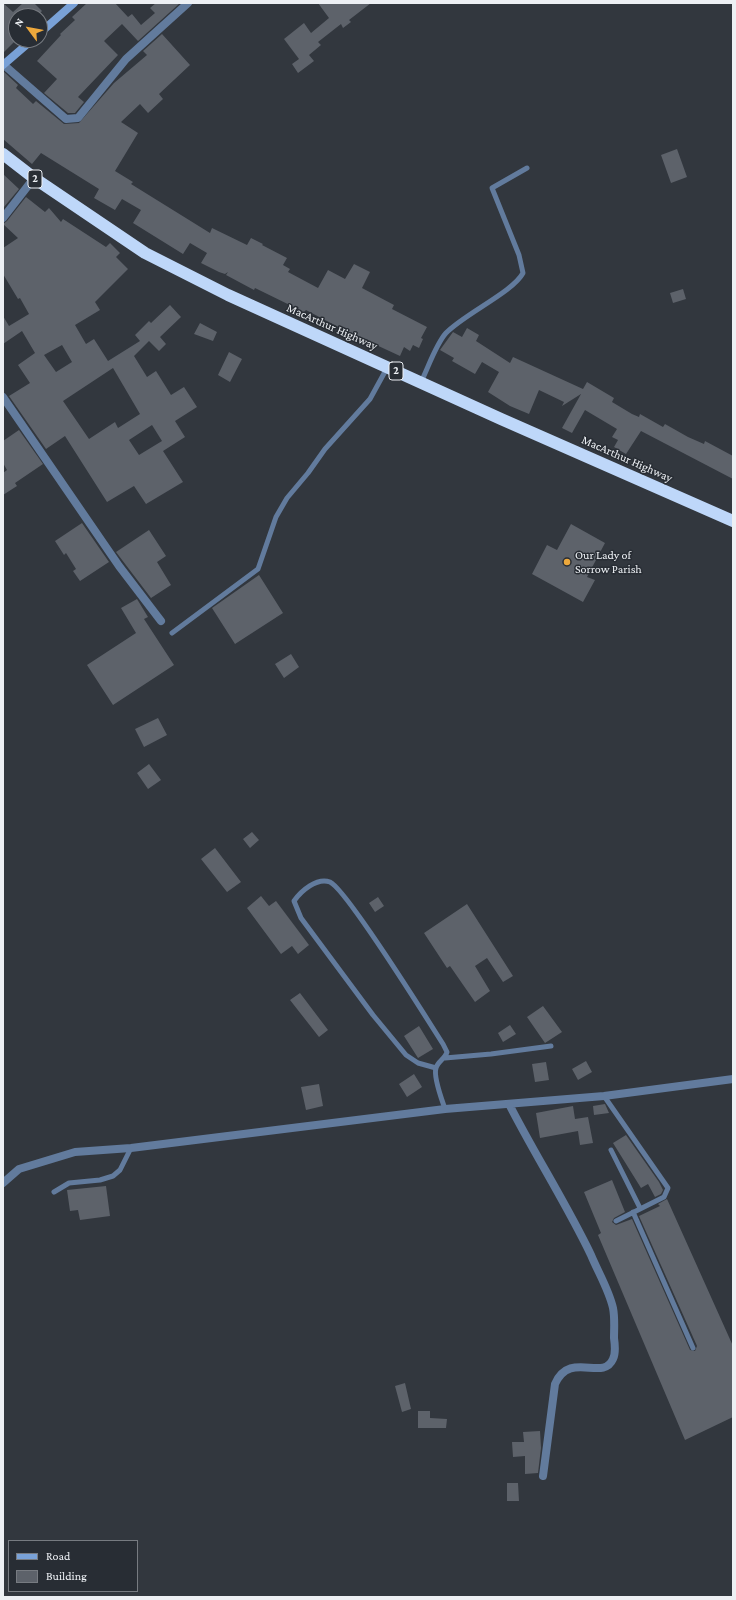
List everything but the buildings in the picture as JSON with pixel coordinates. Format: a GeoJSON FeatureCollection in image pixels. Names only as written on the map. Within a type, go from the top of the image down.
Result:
{"type":"FeatureCollection","features":[{"type":"Feature","properties":{"kind":"highway","name":"MacArthur Highway"},"geometry":{"type":"LineString","coordinates":[[3,154],[34,178],[145,253],[228,295],[733,521]]}},
{"type":"Feature","properties":{"kind":"street"},"geometry":{"type":"LineString","coordinates":[[48,26],[74,3]]}},
{"type":"Feature","properties":{"kind":"street"},"geometry":{"type":"LineString","coordinates":[[23,48],[4,65],[66,119],[78,118],[126,59],[188,3]]}},
{"type":"Feature","properties":{"kind":"street"},"geometry":{"type":"LineString","coordinates":[[3,218],[34,178]]}},
{"type":"Feature","properties":{"kind":"street"},"geometry":{"type":"LineString","coordinates":[[3,396],[111,554],[161,621]]}},
{"type":"Feature","properties":{"kind":"street"},"geometry":{"type":"LineString","coordinates":[[3,1183],[19,1169],[75,1152],[131,1148],[445,1109],[604,1096],[733,1079]]}},
{"type":"Feature","properties":{"kind":"street"},"geometry":{"type":"LineString","coordinates":[[509,1104],[582,1238],[610,1300],[614,1318],[615,1352],[613,1360],[610,1364],[603,1368],[574,1367],[565,1369],[558,1377],[555,1384],[543,1476]]}},
{"type":"Feature","properties":{"kind":"lane"},"geometry":{"type":"LineString","coordinates":[[421,382],[445,334],[456,324],[515,283],[523,273],[519,255],[492,188],[527,168]]}},
{"type":"Feature","properties":{"kind":"lane"},"geometry":{"type":"LineString","coordinates":[[172,633],[258,569],[276,517],[287,498],[308,473],[325,449],[370,399],[387,367]]}},
{"type":"Feature","properties":{"kind":"lane"},"geometry":{"type":"LineString","coordinates":[[436,1068],[412,1060],[373,1015],[301,918],[294,901],[316,882],[329,882],[338,888],[369,931],[443,1044],[447,1052],[445,1058],[436,1068],[435,1074],[445,1109]]}},
{"type":"Feature","properties":{"kind":"lane"},"geometry":{"type":"LineString","coordinates":[[445,1058],[491,1054],[550,1046]]}},
{"type":"Feature","properties":{"kind":"lane"},"geometry":{"type":"LineString","coordinates":[[604,1096],[668,1188],[664,1197],[616,1221]]}},
{"type":"Feature","properties":{"kind":"lane"},"geometry":{"type":"LineString","coordinates":[[54,1192],[69,1183],[100,1180],[113,1176],[123,1165],[131,1148]]}},
{"type":"Feature","properties":{"kind":"lane"},"geometry":{"type":"LineString","coordinates":[[611,1150],[640,1208]]}},
{"type":"Feature","properties":{"kind":"lane"},"geometry":{"type":"LineString","coordinates":[[633,1212],[693,1348]]}},
{"type":"Feature","properties":{"kind":"place","name":"Our Lady of Sorrow Parish"},"geometry":{"type":"Point","coordinates":[567,562]}}]}
